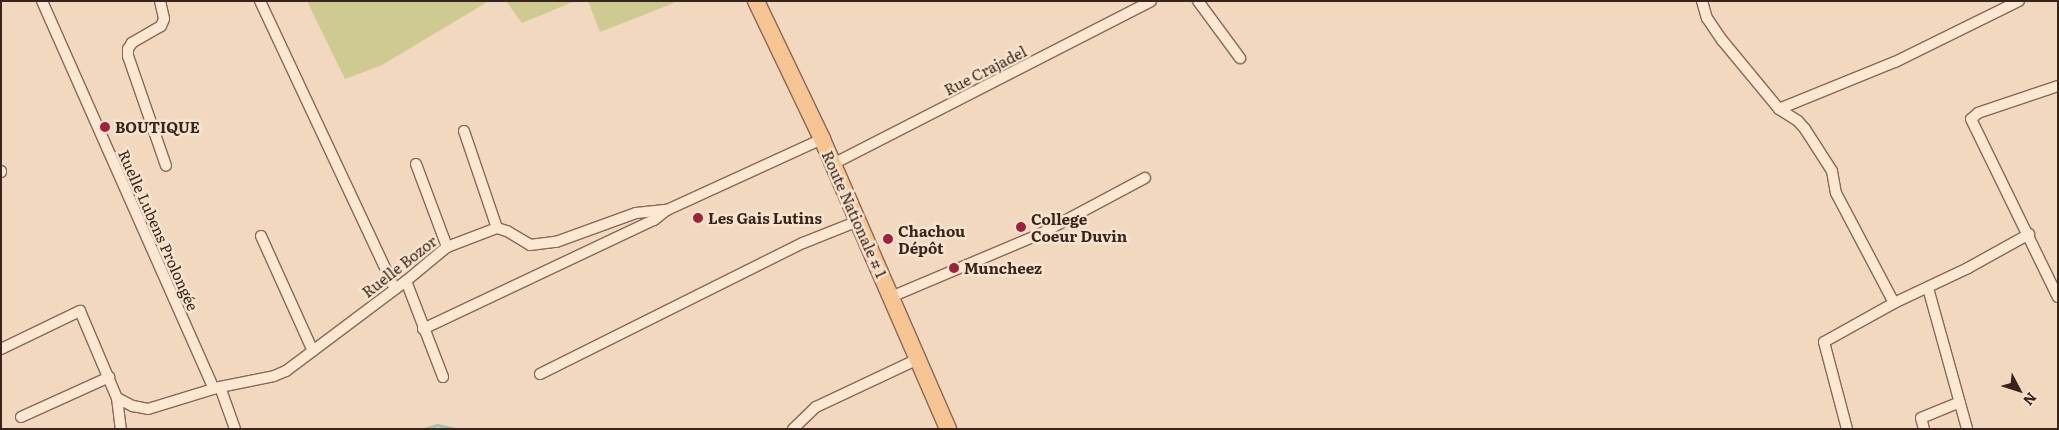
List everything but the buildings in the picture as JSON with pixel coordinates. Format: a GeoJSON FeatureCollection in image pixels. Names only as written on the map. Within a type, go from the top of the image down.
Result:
{"type":"FeatureCollection","features":[{"type":"Feature","properties":{"kind":"main road","name":"Route Nationale # 1"},"geometry":{"type":"LineString","coordinates":[[756,1],[822,139],[948,429]]}},
{"type":"Feature","properties":{"kind":"street","name":"Ruelle Lubens Prolongée"},"geometry":{"type":"LineString","coordinates":[[42,1],[235,429]]}},
{"type":"Feature","properties":{"kind":"street"},"geometry":{"type":"LineString","coordinates":[[160,1],[164,19],[162,26],[132,43],[128,49],[128,56],[166,166]]}},
{"type":"Feature","properties":{"kind":"street"},"geometry":{"type":"LineString","coordinates":[[260,1],[395,289]]}},
{"type":"Feature","properties":{"kind":"street","name":"Rue Crajadel"},"geometry":{"type":"LineString","coordinates":[[832,164],[1150,1]]}},
{"type":"Feature","properties":{"kind":"street"},"geometry":{"type":"LineString","coordinates":[[1198,1],[1240,58]]}},
{"type":"Feature","properties":{"kind":"street"},"geometry":{"type":"LineString","coordinates":[[1702,1],[1707,18],[1722,40],[1779,109],[1805,129],[1832,171],[1836,193],[1894,303]]}},
{"type":"Feature","properties":{"kind":"street"},"geometry":{"type":"LineString","coordinates":[[1779,109],[1895,62],[2019,1]]}},
{"type":"Feature","properties":{"kind":"street"},"geometry":{"type":"LineString","coordinates":[[2058,86],[1978,113],[1971,119],[2029,234],[2058,297]]}},
{"type":"Feature","properties":{"kind":"street"},"geometry":{"type":"LineString","coordinates":[[464,131],[497,228],[507,230],[530,245],[556,242],[636,213],[667,210]]}},
{"type":"Feature","properties":{"kind":"street"},"geometry":{"type":"LineString","coordinates":[[423,329],[654,220],[667,210],[822,139]]}},
{"type":"Feature","properties":{"kind":"street"},"geometry":{"type":"LineString","coordinates":[[416,164],[447,247]]}},
{"type":"Feature","properties":{"kind":"street"},"geometry":{"type":"LineString","coordinates":[[891,298],[1040,234],[1146,178]]}},
{"type":"Feature","properties":{"kind":"street"},"geometry":{"type":"LineString","coordinates":[[540,374],[803,243],[858,221]]}},
{"type":"Feature","properties":{"kind":"street","name":"Ruelle Bozor"},"geometry":{"type":"LineString","coordinates":[[117,398],[133,406],[148,408],[216,388],[281,374],[406,281],[447,247],[497,228]]}},
{"type":"Feature","properties":{"kind":"street"},"geometry":{"type":"LineString","coordinates":[[1847,429],[1824,342],[1894,303],[1928,288],[2029,234]]}},
{"type":"Feature","properties":{"kind":"street"},"geometry":{"type":"LineString","coordinates":[[261,236],[313,350]]}},
{"type":"Feature","properties":{"kind":"street"},"geometry":{"type":"LineString","coordinates":[[406,281],[443,377]]}},
{"type":"Feature","properties":{"kind":"street"},"geometry":{"type":"LineString","coordinates":[[1928,288],[1967,429]]}},
{"type":"Feature","properties":{"kind":"street"},"geometry":{"type":"LineString","coordinates":[[1,349],[80,311],[117,398],[121,429]]}},
{"type":"Feature","properties":{"kind":"street"},"geometry":{"type":"LineString","coordinates":[[793,429],[816,407],[918,359]]}},
{"type":"Feature","properties":{"kind":"street"},"geometry":{"type":"LineString","coordinates":[[21,417],[109,377]]}},
{"type":"Feature","properties":{"kind":"street"},"geometry":{"type":"LineString","coordinates":[[1924,429],[1920,418],[1960,402]]}},
{"type":"Feature","properties":{"kind":"shaded area"},"geometry":{"type":"Polygon","coordinates":[[[307,1],[489,1],[382,65],[345,79],[307,1]]]}},
{"type":"Feature","properties":{"kind":"shaded area"},"geometry":{"type":"Polygon","coordinates":[[[506,1],[575,1],[522,23],[506,1]]]}},
{"type":"Feature","properties":{"kind":"shaded area"},"geometry":{"type":"Polygon","coordinates":[[[588,1],[673,1],[674,3],[600,32],[588,1]]]}},
{"type":"Feature","properties":{"kind":"waterway"},"geometry":{"type":"LineString","coordinates":[[424,429],[437,425],[456,429]]}},
{"type":"Feature","properties":{"kind":"place","name":"BOUTIQUE"},"geometry":{"type":"Point","coordinates":[105,127]}},
{"type":"Feature","properties":{"kind":"place","name":"Les Gais Lutins"},"geometry":{"type":"Point","coordinates":[698,218]}},
{"type":"Feature","properties":{"kind":"place","name":"College Coeur Duvin"},"geometry":{"type":"Point","coordinates":[1021,227]}},
{"type":"Feature","properties":{"kind":"place","name":"Chachou Dépôt"},"geometry":{"type":"Point","coordinates":[888,239]}},
{"type":"Feature","properties":{"kind":"place","name":"Muncheez"},"geometry":{"type":"Point","coordinates":[954,268]}}]}
